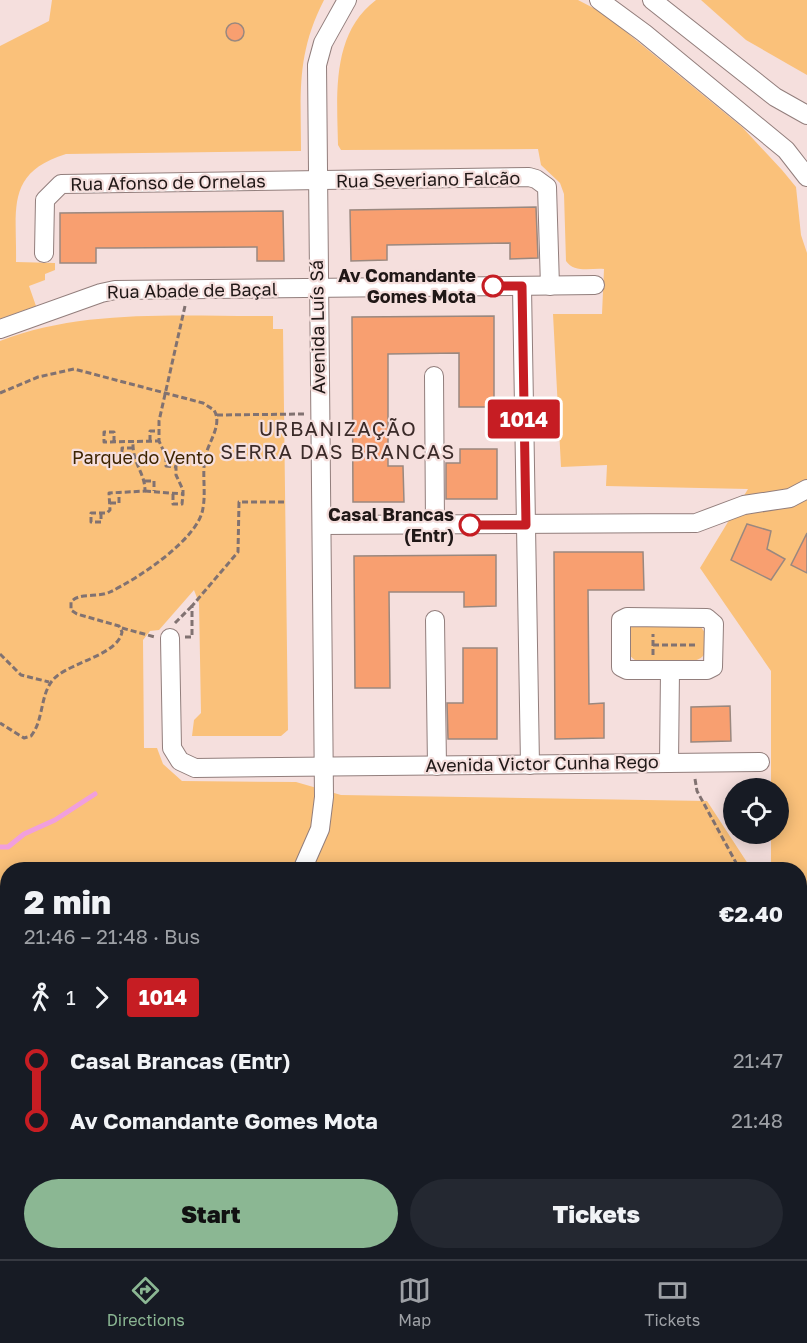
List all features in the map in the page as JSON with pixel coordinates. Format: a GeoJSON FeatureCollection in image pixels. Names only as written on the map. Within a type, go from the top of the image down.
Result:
{"type":"FeatureCollection","features":[{"type":"Feature","properties":{"kind":"street"},"geometry":{"type":"LineString","coordinates":[[599,0],[644,33],[786,150],[807,177]]}},
{"type":"Feature","properties":{"kind":"street"},"geometry":{"type":"LineString","coordinates":[[651,0],[775,97],[807,115]]}},
{"type":"Feature","properties":{"kind":"street","name":"Avenida Luís Sá"},"geometry":{"type":"LineString","coordinates":[[306,862],[320,829],[324,766],[316,182],[318,55],[348,1]]}},
{"type":"Feature","properties":{"kind":"street","name":"Rua Severiano Falcão"},"geometry":{"type":"LineString","coordinates":[[316,182],[536,179],[547,188],[548,193],[550,286]]}},
{"type":"Feature","properties":{"kind":"street","name":"Rua Afonso de Ornelas"},"geometry":{"type":"LineString","coordinates":[[44,253],[44,207],[49,193],[61,184],[316,182]]}},
{"type":"Feature","properties":{"kind":"street","name":"Rua Abade de Baçal"},"geometry":{"type":"LineString","coordinates":[[0,329],[100,293],[595,285]]}},
{"type":"Feature","properties":{"kind":"street"},"geometry":{"type":"LineString","coordinates":[[522,286],[530,765]]}},
{"type":"Feature","properties":{"kind":"street"},"geometry":{"type":"LineString","coordinates":[[435,376],[435,525]]}},
{"type":"Feature","properties":{"kind":"street"},"geometry":{"type":"LineString","coordinates":[[322,525],[696,523],[744,505],[790,498],[807,489]]}},
{"type":"Feature","properties":{"kind":"street"},"geometry":{"type":"LineString","coordinates":[[627,617],[710,619],[714,624],[714,645],[714,664],[711,669],[661,670],[621,667],[619,623],[627,617]]}},
{"type":"Feature","properties":{"kind":"street"},"geometry":{"type":"LineString","coordinates":[[435,620],[437,766]]}},
{"type":"Feature","properties":{"kind":"street","name":"Avenida Victor Cunha Rego"},"geometry":{"type":"LineString","coordinates":[[170,638],[172,748],[180,761],[195,768],[760,762]]}},
{"type":"Feature","properties":{"kind":"street"},"geometry":{"type":"LineString","coordinates":[[661,670],[669,763]]}},
{"type":"Feature","properties":{"kind":"path"},"geometry":{"type":"LineString","coordinates":[[176,467],[166,466],[166,456],[159,441],[159,431],[165,393],[184,313],[185,290]]}},
{"type":"Feature","properties":{"kind":"path"},"geometry":{"type":"LineString","coordinates":[[0,393],[38,377],[74,369],[203,403],[217,415],[320,414]]}},
{"type":"Feature","properties":{"kind":"path"},"geometry":{"type":"LineString","coordinates":[[217,415],[216,427],[205,456],[203,508],[193,530],[165,556],[112,591],[102,595],[78,597],[71,602],[71,609],[77,614],[159,639],[192,637],[192,606],[238,552],[239,502],[286,502]]}},
{"type":"Feature","properties":{"kind":"path"},"geometry":{"type":"LineString","coordinates":[[150,441],[150,431],[159,431]]}},
{"type":"Feature","properties":{"kind":"path"},"geometry":{"type":"LineString","coordinates":[[114,441],[114,432],[104,432],[104,442],[159,441]]}},
{"type":"Feature","properties":{"kind":"path"},"geometry":{"type":"LineString","coordinates":[[133,441],[133,458],[145,481],[145,491]]}},
{"type":"Feature","properties":{"kind":"path"},"geometry":{"type":"LineString","coordinates":[[133,448],[122,448],[122,458],[133,458]]}},
{"type":"Feature","properties":{"kind":"path"},"geometry":{"type":"LineString","coordinates":[[166,456],[205,456]]}},
{"type":"Feature","properties":{"kind":"path"},"geometry":{"type":"LineString","coordinates":[[173,494],[173,504],[182,504],[183,494],[176,467],[176,456]]}},
{"type":"Feature","properties":{"kind":"path"},"geometry":{"type":"LineString","coordinates":[[145,481],[154,481],[154,491]]}},
{"type":"Feature","properties":{"kind":"path"},"geometry":{"type":"LineString","coordinates":[[101,513],[107,513],[110,503],[109,493],[154,491],[183,494]]}},
{"type":"Feature","properties":{"kind":"path"},"geometry":{"type":"LineString","coordinates":[[110,503],[119,502],[119,492]]}},
{"type":"Feature","properties":{"kind":"path"},"geometry":{"type":"LineString","coordinates":[[654,618],[653,645],[661,670]]}},
{"type":"Feature","properties":{"kind":"path"},"geometry":{"type":"LineString","coordinates":[[0,723],[24,738],[31,736],[50,682],[64,671],[115,646],[121,637],[122,628]]}},
{"type":"Feature","properties":{"kind":"path"},"geometry":{"type":"LineString","coordinates":[[653,645],[714,645]]}},
{"type":"Feature","properties":{"kind":"path"},"geometry":{"type":"LineString","coordinates":[[0,654],[21,675],[50,682]]}},
{"type":"Feature","properties":{"kind":"path"},"geometry":{"type":"LineString","coordinates":[[692,763],[697,791],[736,862]]}},
{"type":"Feature","properties":{"kind":"green space"},"geometry":{"type":"Polygon","coordinates":[[[52,0],[324,0],[304,56],[301,92],[301,151],[66,154],[46,162],[33,171],[18,195],[16,262],[55,263],[55,270],[45,274],[45,280],[29,286],[36,306],[0,319],[0,46],[49,21],[52,0]]]}},
{"type":"Feature","properties":{"kind":"green space"},"geometry":{"type":"Polygon","coordinates":[[[376,0],[578,0],[603,13],[742,127],[796,187],[801,235],[807,253],[807,862],[771,862],[771,844],[789,844],[789,778],[771,778],[771,671],[700,568],[748,489],[606,486],[607,465],[561,467],[553,314],[602,314],[604,269],[578,269],[566,261],[564,194],[560,183],[541,165],[538,149],[341,150],[338,145],[337,106],[340,66],[351,30],[361,14],[376,0]]]}},
{"type":"Feature","properties":{"kind":"green space"},"geometry":{"type":"Polygon","coordinates":[[[701,0],[807,0],[807,75],[746,40],[701,0]]]}},
{"type":"Feature","properties":{"kind":"green space","name":"Parque do Vento"},"geometry":{"type":"Polygon","coordinates":[[[273,316],[273,329],[283,329],[288,730],[281,736],[192,736],[194,720],[201,713],[199,603],[194,590],[159,630],[150,631],[143,640],[144,748],[157,748],[163,764],[182,781],[296,782],[341,795],[707,801],[723,826],[723,844],[735,844],[747,862],[0,862],[0,341],[32,330],[66,323],[135,317],[273,316]]]}},
{"type":"Feature","properties":{"kind":"green space"},"geometry":{"type":"Polygon","coordinates":[[[633,625],[701,627],[708,637],[705,652],[703,656],[690,662],[636,661],[629,655],[627,632],[633,625]]]}},
{"type":"Feature","properties":{"kind":"building"},"geometry":{"type":"Polygon","coordinates":[[[235,23],[241,26],[244,32],[241,38],[235,41],[229,38],[226,32],[229,26],[235,23]]]}},
{"type":"Feature","properties":{"kind":"building"},"geometry":{"type":"Polygon","coordinates":[[[536,207],[538,258],[510,259],[510,243],[387,245],[387,260],[351,261],[350,210],[536,207]]]}},
{"type":"Feature","properties":{"kind":"building"},"geometry":{"type":"Polygon","coordinates":[[[283,211],[284,261],[257,261],[257,247],[96,248],[96,263],[60,263],[60,213],[283,211]]]}},
{"type":"Feature","properties":{"kind":"building"},"geometry":{"type":"Polygon","coordinates":[[[494,316],[494,407],[459,407],[459,353],[388,354],[388,466],[403,466],[404,502],[353,502],[352,317],[494,316]]]}},
{"type":"Feature","properties":{"kind":"building"},"geometry":{"type":"Polygon","coordinates":[[[460,449],[497,449],[497,499],[446,499],[446,463],[460,463],[460,449]]]}},
{"type":"Feature","properties":{"kind":"building"},"geometry":{"type":"Polygon","coordinates":[[[747,524],[771,531],[767,549],[785,559],[771,580],[731,560],[747,524]]]}},
{"type":"Feature","properties":{"kind":"building"},"geometry":{"type":"Polygon","coordinates":[[[807,533],[807,573],[791,565],[807,533]]]}},
{"type":"Feature","properties":{"kind":"building"},"geometry":{"type":"Polygon","coordinates":[[[554,552],[643,552],[644,590],[588,590],[589,704],[604,703],[604,738],[555,739],[554,552]]]}},
{"type":"Feature","properties":{"kind":"building"},"geometry":{"type":"Polygon","coordinates":[[[496,555],[496,606],[464,607],[464,592],[389,592],[390,688],[355,688],[354,556],[496,555]]]}},
{"type":"Feature","properties":{"kind":"building"},"geometry":{"type":"Polygon","coordinates":[[[463,648],[497,648],[497,739],[448,739],[447,703],[463,703],[463,648]]]}},
{"type":"Feature","properties":{"kind":"building"},"geometry":{"type":"Polygon","coordinates":[[[730,706],[731,741],[691,742],[691,707],[730,706]]]}},
{"type":"Feature","properties":{"kind":"waterway"},"geometry":{"type":"LineString","coordinates":[[0,847],[8,847],[24,834],[55,820],[95,794]]}},
{"type":"Feature","properties":{"kind":"bus line","name":"1014"},"geometry":{"type":"LineString","coordinates":[[470,525],[526,525],[522,286],[493,286]]}},
{"type":"Feature","properties":{"kind":"place","name":"Av Comandante Gomes Mota"},"geometry":{"type":"Point","coordinates":[493,286]}},
{"type":"Feature","properties":{"kind":"place","name":"Casal Brancas (Entr)"},"geometry":{"type":"Point","coordinates":[470,525]}},
{"type":"Feature","properties":{"kind":"district","name":"URBANIZAÇÃO SERRA DAS BRANCAS"},"geometry":{"type":"Point","coordinates":[338,440]}}]}
